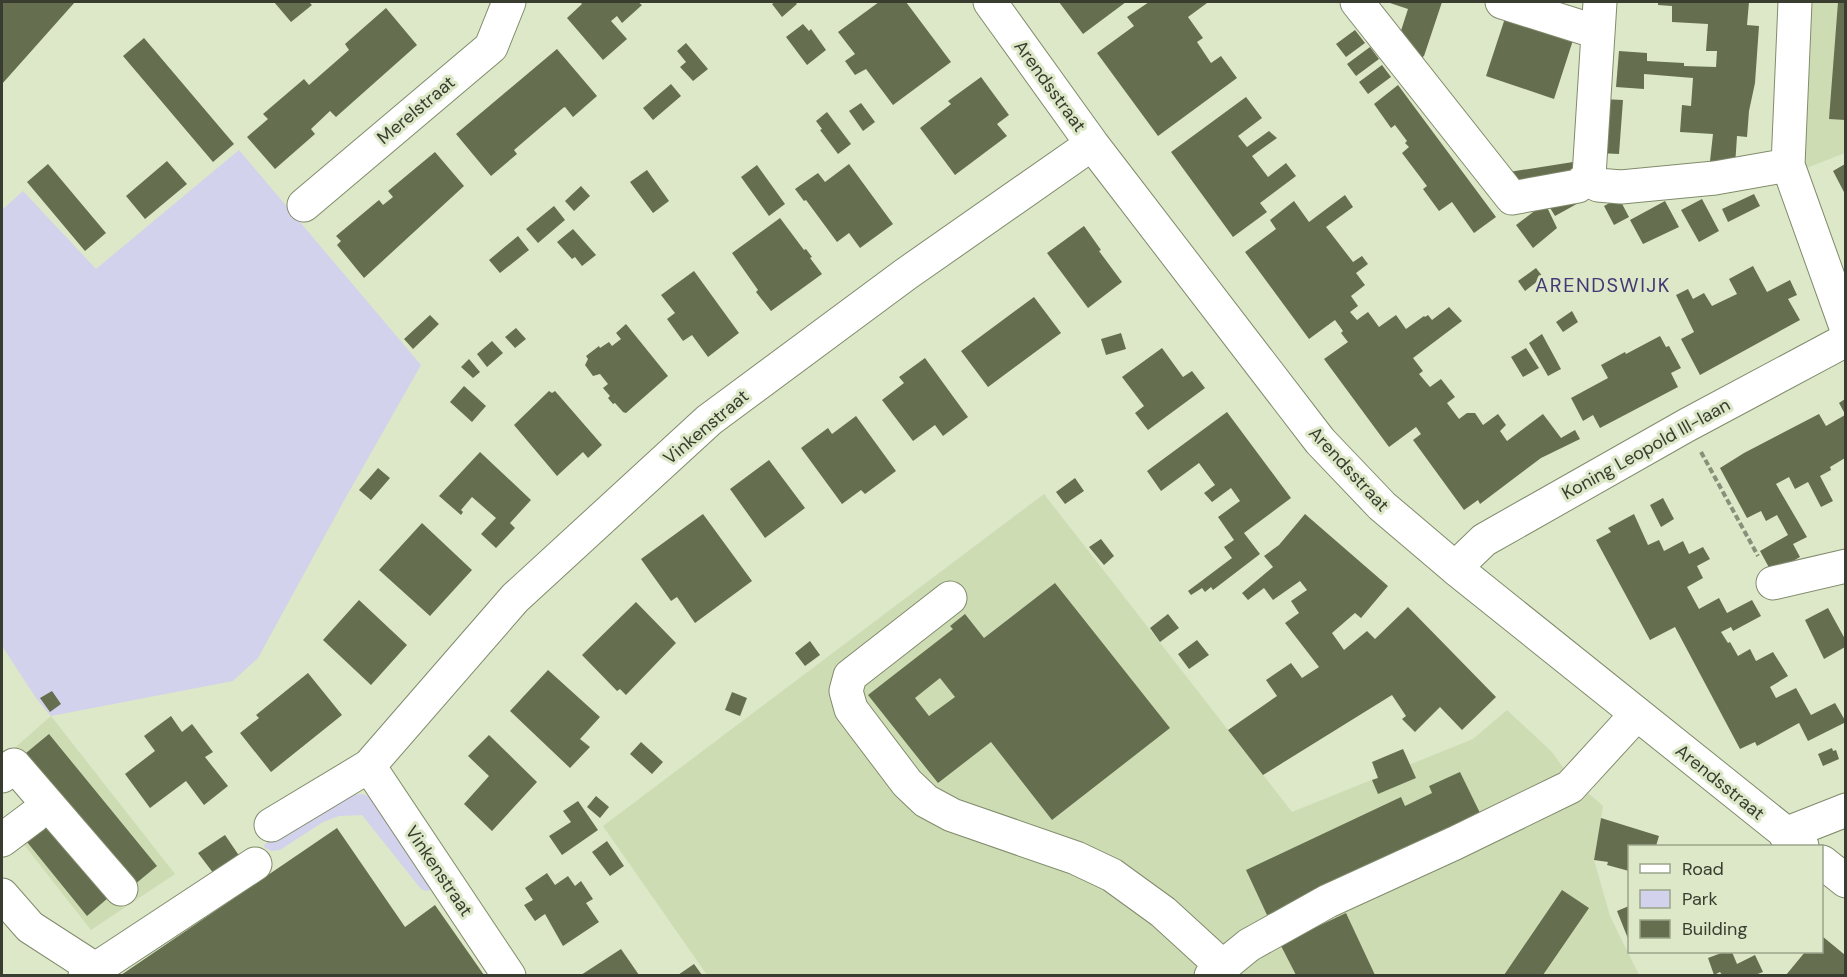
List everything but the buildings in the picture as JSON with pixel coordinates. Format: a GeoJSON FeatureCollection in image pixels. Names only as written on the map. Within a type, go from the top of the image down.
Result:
{"type":"FeatureCollection","features":[{"type":"Feature","properties":{"kind":"street","name":"Merelstraat"},"geometry":{"type":"LineString","coordinates":[[304,206],[491,48],[509,2]]}},
{"type":"Feature","properties":{"kind":"street","name":"Arendsstraat"},"geometry":{"type":"LineString","coordinates":[[990,2],[1092,144],[1320,441],[1382,506],[1455,568],[1793,840]]}},
{"type":"Feature","properties":{"kind":"street"},"geometry":{"type":"LineString","coordinates":[[1357,2],[1512,198],[1578,186],[1589,176],[1598,17],[1502,2]]}},
{"type":"Feature","properties":{"kind":"street"},"geometry":{"type":"LineString","coordinates":[[1795,2],[1788,165],[1845,327]]}},
{"type":"Feature","properties":{"kind":"street","name":"Vinkenstraat"},"geometry":{"type":"LineString","coordinates":[[272,825],[369,765],[515,598],[709,420],[906,274],[1092,144]]}},
{"type":"Feature","properties":{"kind":"street"},"geometry":{"type":"LineString","coordinates":[[1589,176],[1598,185],[1621,187],[1715,178],[1788,165]]}},
{"type":"Feature","properties":{"kind":"street","name":"Koning Leopold III-laan"},"geometry":{"type":"LineString","coordinates":[[1455,568],[1484,540],[1687,425],[1845,340]]}},
{"type":"Feature","properties":{"kind":"street"},"geometry":{"type":"LineString","coordinates":[[1773,583],[1845,566]]}},
{"type":"Feature","properties":{"kind":"street"},"geometry":{"type":"LineString","coordinates":[[950,598],[850,676],[846,691],[851,709],[907,783],[926,801],[952,815],[1076,858],[1112,875],[1164,912],[1216,970],[1249,945],[1328,901],[1570,787],[1636,715]]}},
{"type":"Feature","properties":{"kind":"street"},"geometry":{"type":"LineString","coordinates":[[2,776],[14,765],[121,889]]}},
{"type":"Feature","properties":{"kind":"street","name":"Vinkenstraat"},"geometry":{"type":"LineString","coordinates":[[369,765],[509,975]]}},
{"type":"Feature","properties":{"kind":"street"},"geometry":{"type":"LineString","coordinates":[[1793,840],[1845,810]]}},
{"type":"Feature","properties":{"kind":"street"},"geometry":{"type":"LineString","coordinates":[[2,840],[34,816]]}},
{"type":"Feature","properties":{"kind":"street"},"geometry":{"type":"LineString","coordinates":[[2,895],[30,927],[90,972],[255,864]]}},
{"type":"Feature","properties":{"kind":"street"},"geometry":{"type":"LineString","coordinates":[[1823,864],[1845,881]]}},
{"type":"Feature","properties":{"kind":"path"},"geometry":{"type":"LineString","coordinates":[[1687,425],[1773,583]]}},
{"type":"Feature","properties":{"kind":"shaded area"},"geometry":{"type":"Polygon","coordinates":[[[1812,2],[1845,2],[1845,153],[1804,169],[1802,133],[1812,2]]]}},
{"type":"Feature","properties":{"kind":"shaded area"},"geometry":{"type":"Polygon","coordinates":[[[1044,494],[1292,812],[1473,739],[1507,710],[1552,752],[1570,777],[1603,806],[1594,860],[1610,916],[1639,975],[707,975],[603,826],[1044,494]]]}},
{"type":"Feature","properties":{"kind":"shaded area"},"geometry":{"type":"Polygon","coordinates":[[[51,716],[175,874],[91,930],[22,842],[46,821],[2,759],[51,716]]]}},
{"type":"Feature","properties":{"kind":"green space"},"geometry":{"type":"Polygon","coordinates":[[[239,150],[421,365],[258,658],[233,681],[51,716],[36,698],[2,646],[2,210],[23,191],[96,269],[239,150]]]}},
{"type":"Feature","properties":{"kind":"green space"},"geometry":{"type":"Polygon","coordinates":[[[363,794],[380,801],[442,887],[426,891],[421,889],[362,815],[339,816],[323,822],[280,850],[272,851],[265,848],[264,845],[323,806],[349,796],[363,794]]]}},
{"type":"Feature","properties":{"kind":"district","name":"ARENDSWIJK"},"geometry":{"type":"Point","coordinates":[1603,285]}}]}
